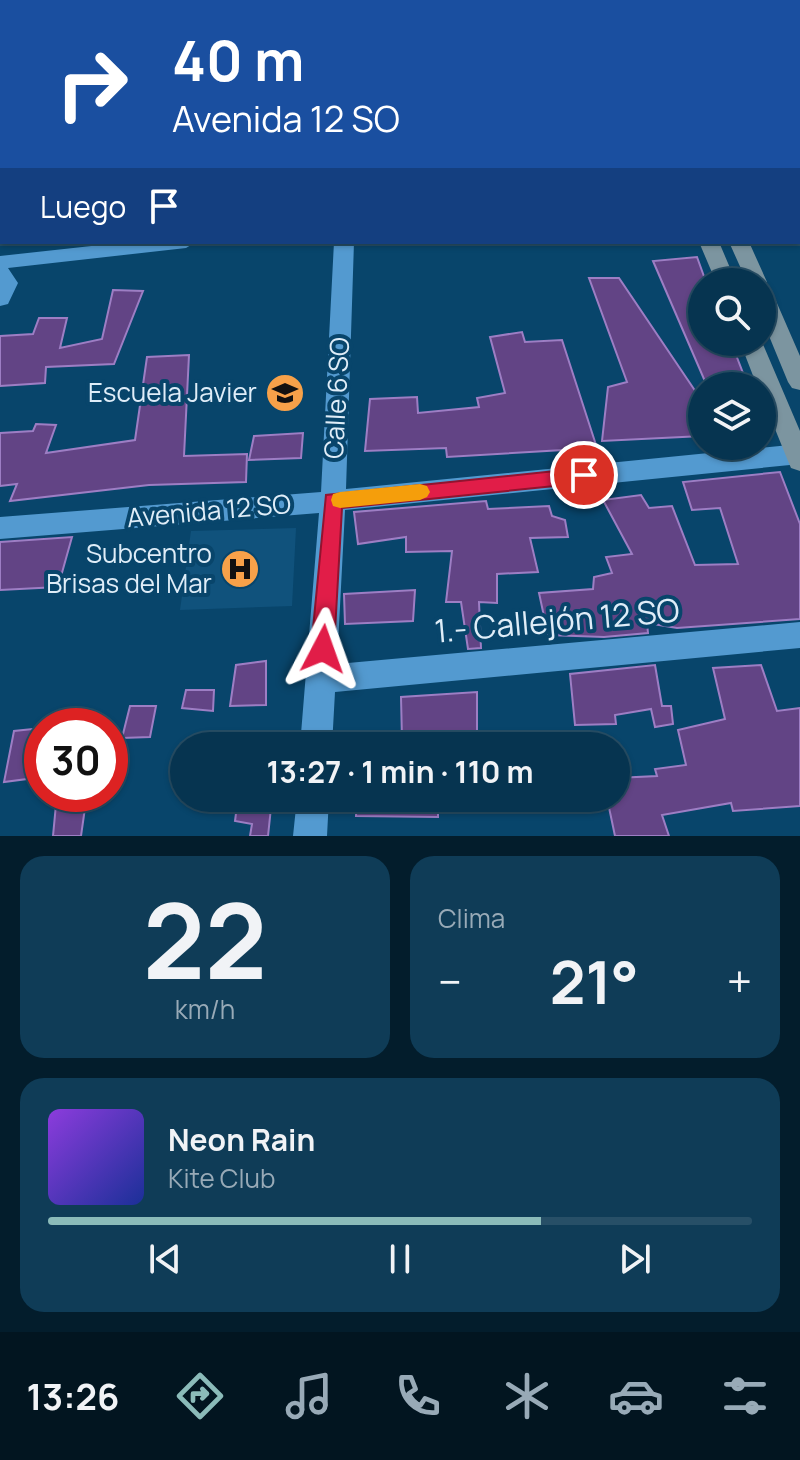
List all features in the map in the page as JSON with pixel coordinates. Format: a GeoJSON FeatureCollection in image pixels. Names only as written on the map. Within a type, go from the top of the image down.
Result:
{"type":"FeatureCollection","features":[{"type":"Feature","properties":{"kind":"street"},"geometry":{"type":"LineString","coordinates":[[0,262],[167,244]]}},
{"type":"Feature","properties":{"kind":"street","name":"Calle 6 SO"},"geometry":{"type":"LineString","coordinates":[[317,732],[333,501],[344,244]]}},
{"type":"Feature","properties":{"kind":"street"},"geometry":{"type":"LineString","coordinates":[[710,244],[720,268]]}},
{"type":"Feature","properties":{"kind":"street"},"geometry":{"type":"LineString","coordinates":[[740,244],[751,268]]}},
{"type":"Feature","properties":{"kind":"street"},"geometry":{"type":"LineString","coordinates":[[0,272],[8,283],[0,299]]}},
{"type":"Feature","properties":{"kind":"street"},"geometry":{"type":"LineString","coordinates":[[776,326],[800,382]]}},
{"type":"Feature","properties":{"kind":"street"},"geometry":{"type":"LineString","coordinates":[[757,356],[799,456]]}},
{"type":"Feature","properties":{"kind":"street","name":"Avenida 12 SO"},"geometry":{"type":"LineString","coordinates":[[0,528],[333,501],[799,456]]}},
{"type":"Feature","properties":{"kind":"street","name":"1.- Callejón 12 SO"},"geometry":{"type":"LineString","coordinates":[[321,679],[800,635]]}},
{"type":"Feature","properties":{"kind":"street"},"geometry":{"type":"LineString","coordinates":[[310,836],[312,812]]}},
{"type":"Feature","properties":{"kind":"shaded area","name":"Subcentro Brisas del Mar"},"geometry":{"type":"Polygon","coordinates":[[[296,528],[292,606],[180,610],[191,531],[296,528]]]}},
{"type":"Feature","properties":{"kind":"building"},"geometry":{"type":"Polygon","coordinates":[[[697,257],[701,268],[688,268],[688,342],[653,261],[697,257]]]}},
{"type":"Feature","properties":{"kind":"building"},"geometry":{"type":"Polygon","coordinates":[[[589,278],[619,278],[688,380],[688,437],[602,441],[608,387],[627,382],[589,278]]]}},
{"type":"Feature","properties":{"kind":"building"},"geometry":{"type":"Polygon","coordinates":[[[113,290],[143,291],[114,364],[46,367],[45,383],[0,386],[0,336],[33,334],[39,318],[67,318],[60,348],[102,339],[113,290]]]}},
{"type":"Feature","properties":{"kind":"building"},"geometry":{"type":"Polygon","coordinates":[[[522,332],[525,342],[562,340],[597,448],[447,457],[446,448],[365,451],[370,399],[417,397],[418,413],[479,407],[477,398],[505,393],[490,337],[522,332]]]}},
{"type":"Feature","properties":{"kind":"building"},"geometry":{"type":"Polygon","coordinates":[[[189,355],[184,456],[247,454],[246,482],[149,485],[10,501],[17,484],[0,486],[0,433],[33,431],[36,424],[56,425],[46,453],[135,440],[147,357],[189,355]]]}},
{"type":"Feature","properties":{"kind":"building"},"geometry":{"type":"Polygon","coordinates":[[[694,356],[736,356],[743,372],[701,372],[694,356]]]}},
{"type":"Feature","properties":{"kind":"building"},"geometry":{"type":"Polygon","coordinates":[[[303,433],[301,458],[249,460],[254,436],[303,433]]]}},
{"type":"Feature","properties":{"kind":"building"},"geometry":{"type":"Polygon","coordinates":[[[780,472],[800,524],[800,619],[677,628],[647,623],[648,633],[604,637],[548,635],[539,593],[593,589],[594,577],[612,573],[606,557],[632,554],[603,500],[641,495],[649,508],[672,506],[695,565],[738,564],[720,508],[692,510],[683,482],[780,472]]]}},
{"type":"Feature","properties":{"kind":"building"},"geometry":{"type":"Polygon","coordinates":[[[486,501],[488,509],[549,506],[552,516],[565,520],[568,537],[530,538],[538,572],[497,574],[497,603],[479,602],[481,648],[468,649],[461,602],[446,602],[452,551],[406,552],[406,537],[358,544],[354,512],[486,501]]]}},
{"type":"Feature","properties":{"kind":"building"},"geometry":{"type":"Polygon","coordinates":[[[72,537],[58,587],[0,590],[0,542],[72,537]]]}},
{"type":"Feature","properties":{"kind":"building"},"geometry":{"type":"Polygon","coordinates":[[[415,590],[413,621],[345,624],[344,594],[415,590]]]}},
{"type":"Feature","properties":{"kind":"building"},"geometry":{"type":"Polygon","coordinates":[[[266,661],[266,705],[230,706],[236,665],[266,661]]]}},
{"type":"Feature","properties":{"kind":"building"},"geometry":{"type":"Polygon","coordinates":[[[655,665],[662,706],[671,706],[673,724],[655,727],[651,709],[615,715],[616,724],[575,725],[570,674],[655,665]]]}},
{"type":"Feature","properties":{"kind":"building"},"geometry":{"type":"Polygon","coordinates":[[[761,665],[777,711],[800,708],[800,806],[733,811],[731,803],[662,815],[669,836],[615,836],[610,812],[630,812],[630,777],[657,776],[655,769],[686,765],[678,730],[725,719],[713,668],[761,665]]]}},
{"type":"Feature","properties":{"kind":"building"},"geometry":{"type":"Polygon","coordinates":[[[186,690],[214,690],[213,711],[182,708],[186,690]]]}},
{"type":"Feature","properties":{"kind":"building"},"geometry":{"type":"Polygon","coordinates":[[[477,692],[477,732],[402,732],[401,697],[477,692]]]}},
{"type":"Feature","properties":{"kind":"building"},"geometry":{"type":"Polygon","coordinates":[[[130,706],[156,706],[150,737],[128,738],[130,706]]]}},
{"type":"Feature","properties":{"kind":"building"},"geometry":{"type":"Polygon","coordinates":[[[24,730],[24,779],[4,782],[14,731],[24,730]]]}},
{"type":"Feature","properties":{"kind":"building"},"geometry":{"type":"Polygon","coordinates":[[[55,812],[84,812],[81,836],[53,836],[55,812]]]}},
{"type":"Feature","properties":{"kind":"building"},"geometry":{"type":"Polygon","coordinates":[[[236,812],[271,812],[268,836],[250,836],[252,824],[235,821],[236,812]]]}},
{"type":"Feature","properties":{"kind":"building"},"geometry":{"type":"Polygon","coordinates":[[[356,812],[438,812],[438,817],[356,816],[356,812]]]}},
{"type":"Feature","properties":{"kind":"slow traffic"},"geometry":{"type":"LineString","coordinates":[[340,500],[420,492]]}},
{"type":"Feature","properties":{"kind":"place","name":"Escuela Javier"},"geometry":{"type":"Point","coordinates":[285,393]}},
{"type":"Feature","properties":{"kind":"place","name":"Subcentro Brisas del Mar"},"geometry":{"type":"Point","coordinates":[240,569]}},
{"type":"Feature","properties":{"kind":"route"},"geometry":{"type":"LineString","coordinates":[[323,649],[333,501],[584,475]]}}]}
